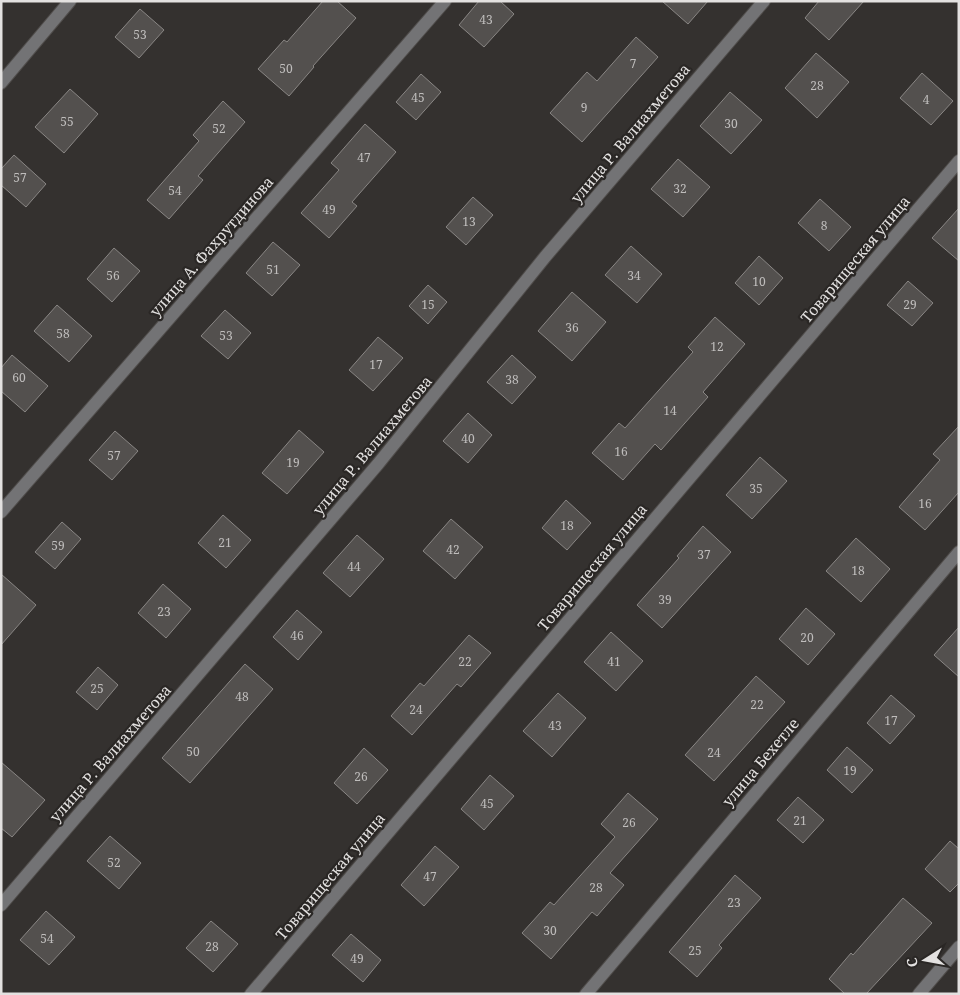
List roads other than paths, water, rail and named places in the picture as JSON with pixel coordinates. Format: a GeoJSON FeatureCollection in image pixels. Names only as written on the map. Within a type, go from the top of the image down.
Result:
{"type":"FeatureCollection","features":[{"type":"Feature","properties":{"kind":"street"},"geometry":{"type":"LineString","coordinates":[[1,83],[70,1]]}},
{"type":"Feature","properties":{"kind":"street","name":"улица А. Фахрутдинова"},"geometry":{"type":"LineString","coordinates":[[1,512],[445,1]]}},
{"type":"Feature","properties":{"kind":"street","name":"улица Р. Валиахметова"},"geometry":{"type":"LineString","coordinates":[[1,905],[378,464],[545,258],[764,1]]}},
{"type":"Feature","properties":{"kind":"street","name":"Товарищеская улица"},"geometry":{"type":"LineString","coordinates":[[251,994],[959,161]]}},
{"type":"Feature","properties":{"kind":"street","name":"улица Бехетле"},"geometry":{"type":"LineString","coordinates":[[586,994],[959,552]]}},
{"type":"Feature","properties":{"kind":"street"},"geometry":{"type":"LineString","coordinates":[[919,994],[959,947]]}}]}
